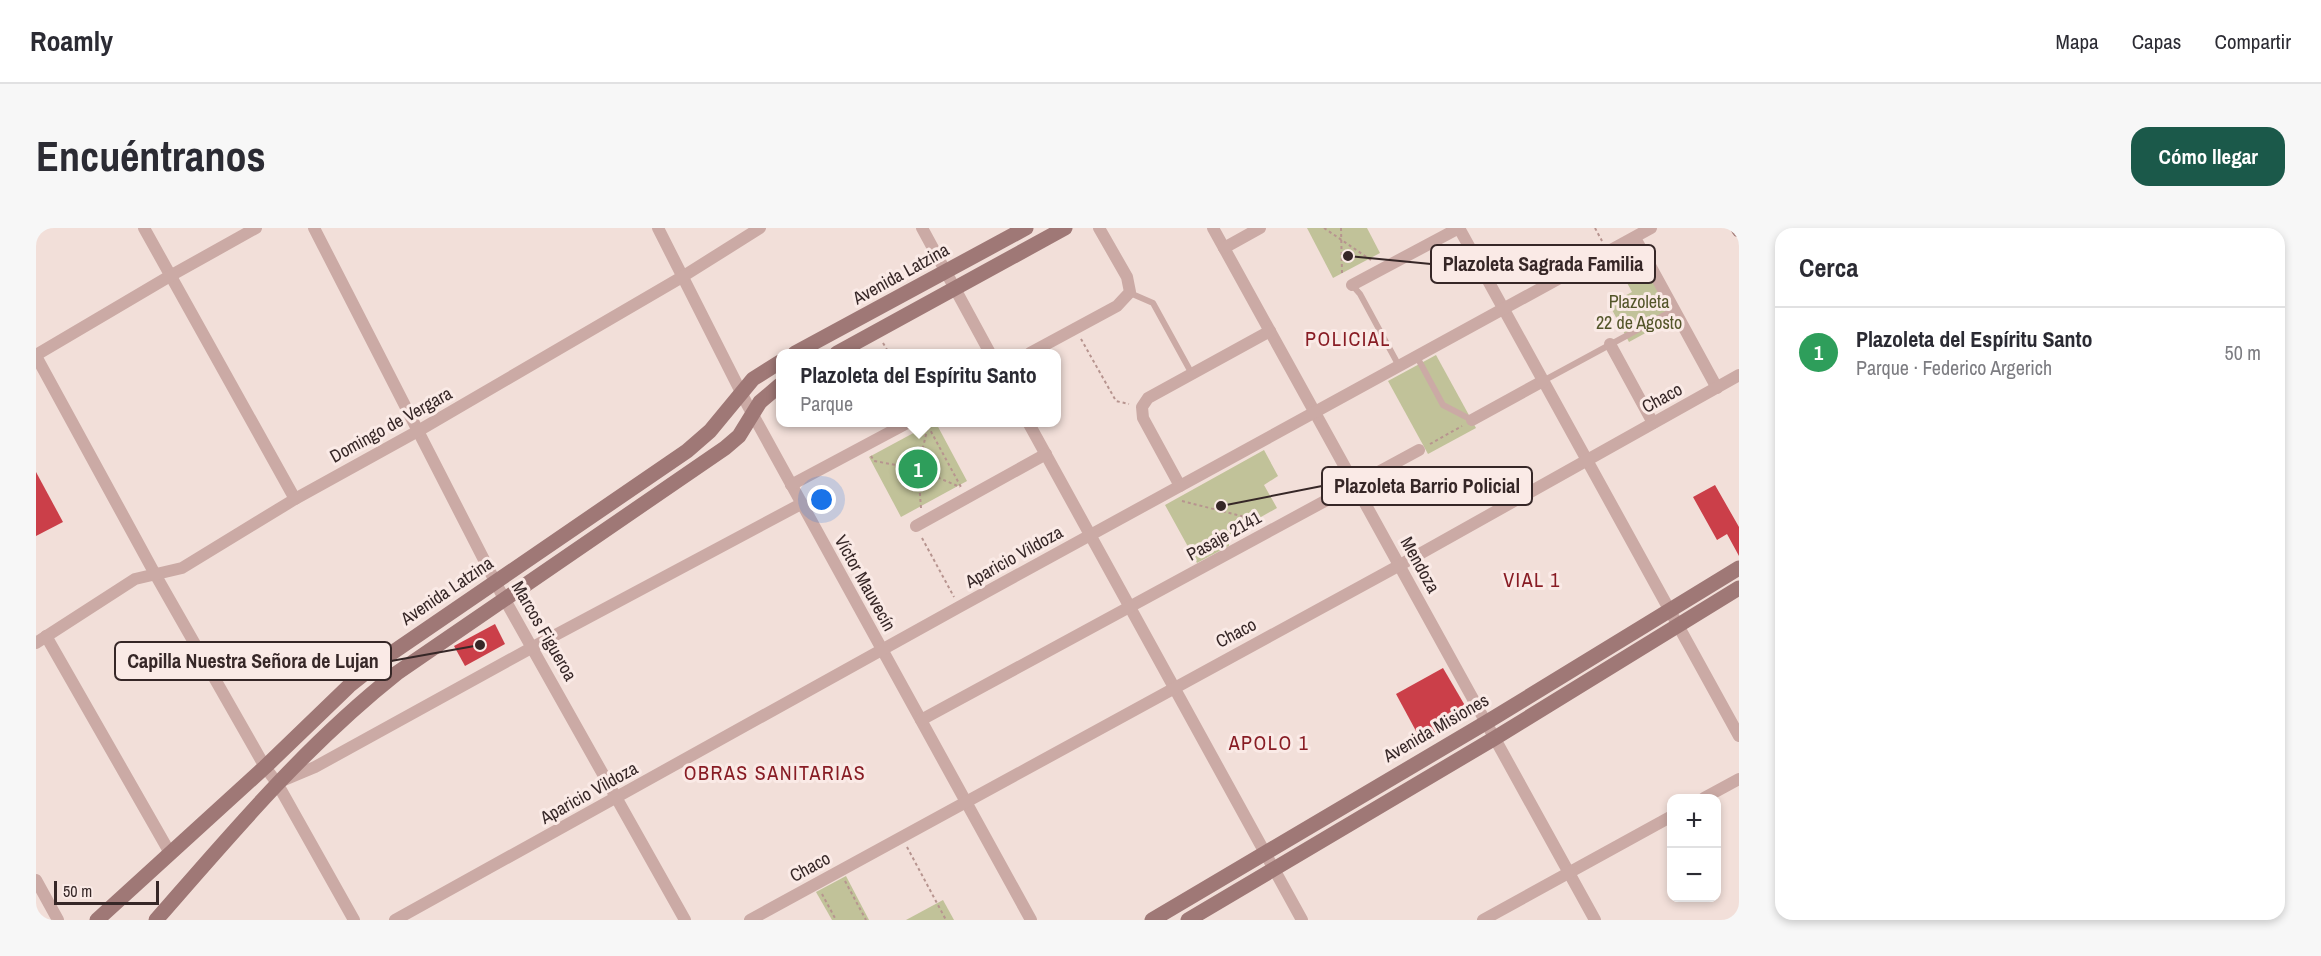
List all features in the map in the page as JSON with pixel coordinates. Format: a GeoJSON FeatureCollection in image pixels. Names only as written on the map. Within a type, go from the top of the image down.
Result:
{"type":"FeatureCollection","features":[{"type":"Feature","properties":{"kind":"street"},"geometry":{"type":"LineString","coordinates":[[144,228],[295,499]]}},
{"type":"Feature","properties":{"kind":"street"},"geometry":{"type":"LineString","coordinates":[[256,228],[36,355],[155,574],[265,767],[278,783],[354,920]]}},
{"type":"Feature","properties":{"kind":"street","name":"Marcos Figueroa"},"geometry":{"type":"LineString","coordinates":[[314,228],[495,582],[618,797],[685,920]]}},
{"type":"Feature","properties":{"kind":"street","name":"Víctor Mauvecín"},"geometry":{"type":"LineString","coordinates":[[658,228],[753,416],[1031,920]]}},
{"type":"Feature","properties":{"kind":"street","name":"Domingo de Vergara"},"geometry":{"type":"LineString","coordinates":[[41,640],[135,579],[182,568],[295,499],[418,431],[682,277],[760,228]]}},
{"type":"Feature","properties":{"kind":"street"},"geometry":{"type":"LineString","coordinates":[[922,228],[987,349]]}},
{"type":"Feature","properties":{"kind":"street","name":"Avenida Latzina"},"geometry":{"type":"LineString","coordinates":[[804,349],[1026,228]]}},
{"type":"Feature","properties":{"kind":"street"},"geometry":{"type":"LineString","coordinates":[[846,349],[1065,228]]}},
{"type":"Feature","properties":{"kind":"street"},"geometry":{"type":"LineString","coordinates":[[1039,349],[1118,306],[1130,292],[1126,277],[1099,228]]}},
{"type":"Feature","properties":{"kind":"street","name":"Mendoza"},"geometry":{"type":"LineString","coordinates":[[1213,228],[1594,920]]}},
{"type":"Feature","properties":{"kind":"street"},"geometry":{"type":"LineString","coordinates":[[1224,248],[1260,228]]}},
{"type":"Feature","properties":{"kind":"street"},"geometry":{"type":"LineString","coordinates":[[1352,285],[1459,228],[1739,736]]}},
{"type":"Feature","properties":{"kind":"street","name":"Aparicio Vildoza"},"geometry":{"type":"LineString","coordinates":[[395,920],[959,607],[1652,228]]}},
{"type":"Feature","properties":{"kind":"street"},"geometry":{"type":"LineString","coordinates":[[1635,238],[1717,388]]}},
{"type":"Feature","properties":{"kind":"street"},"geometry":{"type":"LineString","coordinates":[[1180,486],[1143,418],[1142,407],[1148,398],[1270,331]]}},
{"type":"Feature","properties":{"kind":"street"},"geometry":{"type":"LineString","coordinates":[[1610,345],[1653,423]]}},
{"type":"Feature","properties":{"kind":"street","name":"Avenida Latzina"},"geometry":{"type":"LineString","coordinates":[[98,920],[349,687],[383,659],[687,451],[710,431],[753,379],[776,365]]}},
{"type":"Feature","properties":{"kind":"street","name":"Chaco"},"geometry":{"type":"LineString","coordinates":[[750,920],[1400,565],[1739,375]]}},
{"type":"Feature","properties":{"kind":"street"},"geometry":{"type":"LineString","coordinates":[[1472,420],[1543,381]]}},
{"type":"Feature","properties":{"kind":"street"},"geometry":{"type":"LineString","coordinates":[[156,920],[301,758],[361,702],[397,672],[725,448],[739,436],[760,402],[776,388]]}},
{"type":"Feature","properties":{"kind":"street"},"geometry":{"type":"LineString","coordinates":[[791,485],[901,427]]}},
{"type":"Feature","properties":{"kind":"street"},"geometry":{"type":"LineString","coordinates":[[1030,427],[1302,920]]}},
{"type":"Feature","properties":{"kind":"street","name":"Pasaje 2141"},"geometry":{"type":"LineString","coordinates":[[921,720],[1419,450]]}},
{"type":"Feature","properties":{"kind":"street"},"geometry":{"type":"LineString","coordinates":[[915,526],[1046,454]]}},
{"type":"Feature","properties":{"kind":"street"},"geometry":{"type":"LineString","coordinates":[[278,783],[315,767],[801,504]]}},
{"type":"Feature","properties":{"kind":"street","name":"Avenida Misiones"},"geometry":{"type":"LineString","coordinates":[[1152,920],[1486,722],[1739,568]]}},
{"type":"Feature","properties":{"kind":"street","name":"Avenida Misiones"},"geometry":{"type":"LineString","coordinates":[[1188,920],[1495,738],[1739,588]]}},
{"type":"Feature","properties":{"kind":"street"},"geometry":{"type":"LineString","coordinates":[[41,640],[170,853]]}},
{"type":"Feature","properties":{"kind":"street"},"geometry":{"type":"LineString","coordinates":[[1711,794],[1739,779]]}},
{"type":"Feature","properties":{"kind":"street"},"geometry":{"type":"LineString","coordinates":[[1483,920],[1667,818]]}},
{"type":"Feature","properties":{"kind":"street"},"geometry":{"type":"LineString","coordinates":[[36,880],[58,920]]}},
{"type":"Feature","properties":{"kind":"lane"},"geometry":{"type":"LineString","coordinates":[[1352,285],[1360,294],[1399,367]]}},
{"type":"Feature","properties":{"kind":"lane"},"geometry":{"type":"LineString","coordinates":[[1130,292],[1153,303],[1192,374]]}},
{"type":"Feature","properties":{"kind":"lane"},"geometry":{"type":"LineString","coordinates":[[1543,381],[1675,310]]}},
{"type":"Feature","properties":{"kind":"lane"},"geometry":{"type":"LineString","coordinates":[[1417,357],[1443,405],[1472,420]]}},
{"type":"Feature","properties":{"kind":"path"},"geometry":{"type":"LineString","coordinates":[[1323,228],[1383,268]]}},
{"type":"Feature","properties":{"kind":"path"},"geometry":{"type":"LineString","coordinates":[[1341,228],[1342,273],[1352,285]]}},
{"type":"Feature","properties":{"kind":"path"},"geometry":{"type":"LineString","coordinates":[[1075,329],[1116,401],[1142,407]]}},
{"type":"Feature","properties":{"kind":"path"},"geometry":{"type":"LineString","coordinates":[[1419,450],[1472,420]]}},
{"type":"Feature","properties":{"kind":"path"},"geometry":{"type":"LineString","coordinates":[[926,427],[918,469],[921,509],[915,526],[959,607]]}},
{"type":"Feature","properties":{"kind":"path"},"geometry":{"type":"LineString","coordinates":[[866,445],[874,461],[918,469],[962,488],[929,427]]}},
{"type":"Feature","properties":{"kind":"path"},"geometry":{"type":"LineString","coordinates":[[1162,496],[1280,526]]}},
{"type":"Feature","properties":{"kind":"path"},"geometry":{"type":"LineString","coordinates":[[902,837],[946,920]]}},
{"type":"Feature","properties":{"kind":"path"},"geometry":{"type":"LineString","coordinates":[[840,871],[866,920]]}},
{"type":"Feature","properties":{"kind":"path"},"geometry":{"type":"LineString","coordinates":[[816,884],[836,920]]}},
{"type":"Feature","properties":{"kind":"green space"},"geometry":{"type":"Polygon","coordinates":[[[1307,228],[1367,228],[1380,253],[1333,278],[1307,228]]]}},
{"type":"Feature","properties":{"kind":"green space","name":"Plazoleta 22 de Agosto"},"geometry":{"type":"Polygon","coordinates":[[[1628,249],[1638,252],[1673,318],[1629,342],[1609,304],[1632,292],[1613,257],[1628,249]]]}},
{"type":"Feature","properties":{"kind":"green space"},"geometry":{"type":"Polygon","coordinates":[[[1436,355],[1476,428],[1428,454],[1388,381],[1436,355]]]}},
{"type":"Feature","properties":{"kind":"green space"},"geometry":{"type":"Polygon","coordinates":[[[925,427],[938,427],[967,481],[901,517],[869,457],[925,427]]]}},
{"type":"Feature","properties":{"kind":"green space"},"geometry":{"type":"Polygon","coordinates":[[[1264,450],[1278,476],[1264,485],[1277,508],[1229,535],[1229,546],[1197,563],[1165,505],[1264,450]]]}},
{"type":"Feature","properties":{"kind":"green space"},"geometry":{"type":"Polygon","coordinates":[[[846,876],[869,920],[832,920],[816,892],[846,876]]]}},
{"type":"Feature","properties":{"kind":"green space"},"geometry":{"type":"Polygon","coordinates":[[[943,900],[954,920],[906,920],[943,900]]]}},
{"type":"Feature","properties":{"kind":"building"},"geometry":{"type":"Polygon","coordinates":[[[36,472],[63,522],[36,536],[36,472]]]}},
{"type":"Feature","properties":{"kind":"building"},"geometry":{"type":"Polygon","coordinates":[[[1715,485],[1739,527],[1739,556],[1727,534],[1717,540],[1693,497],[1715,485]]]}},
{"type":"Feature","properties":{"kind":"building"},"geometry":{"type":"Polygon","coordinates":[[[495,624],[505,644],[465,666],[454,646],[495,624]]]}},
{"type":"Feature","properties":{"kind":"building"},"geometry":{"type":"Polygon","coordinates":[[[1443,668],[1467,709],[1464,721],[1423,744],[1396,694],[1443,668]]]}},
{"type":"Feature","properties":{"kind":"place","name":"Plazoleta Sagrada Familia"},"geometry":{"type":"Point","coordinates":[1348,256]}},
{"type":"Feature","properties":{"kind":"place","name":"Plazoleta del Espíritu Santo"},"geometry":{"type":"Point","coordinates":[918,469]}},
{"type":"Feature","properties":{"kind":"place","name":"Plazoleta Barrio Policial"},"geometry":{"type":"Point","coordinates":[1221,506]}},
{"type":"Feature","properties":{"kind":"place","name":"Capilla Nuestra Señora de Lujan"},"geometry":{"type":"Point","coordinates":[480,645]}},
{"type":"Feature","properties":{"kind":"district","name":"POLICIAL"},"geometry":{"type":"Point","coordinates":[1348,339]}},
{"type":"Feature","properties":{"kind":"district","name":"VIAL 1"},"geometry":{"type":"Point","coordinates":[1532,580]}},
{"type":"Feature","properties":{"kind":"district","name":"APOLO 1"},"geometry":{"type":"Point","coordinates":[1269,743]}},
{"type":"Feature","properties":{"kind":"district","name":"OBRAS SANITARIAS"},"geometry":{"type":"Point","coordinates":[775,773]}}]}
